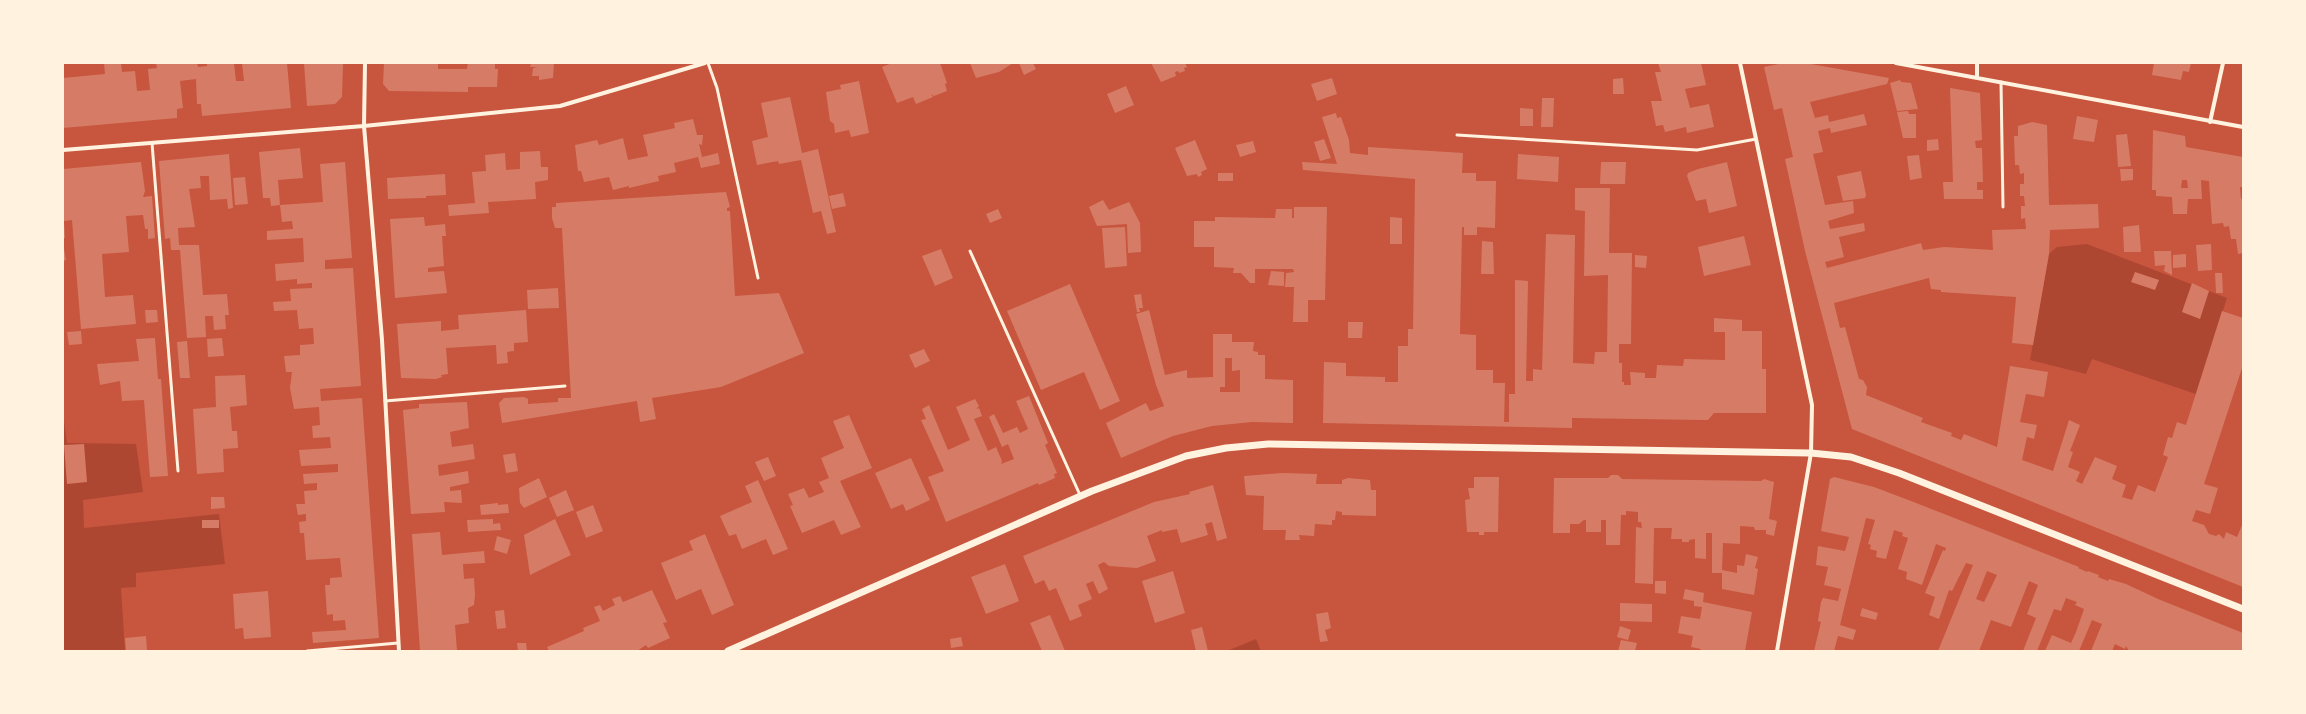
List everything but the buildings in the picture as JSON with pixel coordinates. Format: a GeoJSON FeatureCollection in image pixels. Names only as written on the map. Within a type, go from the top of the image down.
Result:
{"type":"FeatureCollection","features":[{"type":"Feature","properties":{"kind":"street"},"geometry":{"type":"LineString","coordinates":[[365,63],[364,126],[385,401],[399,651]]}},
{"type":"Feature","properties":{"kind":"street"},"geometry":{"type":"LineString","coordinates":[[63,150],[364,126],[560,106],[705,63]]}},
{"type":"Feature","properties":{"kind":"street"},"geometry":{"type":"LineString","coordinates":[[1740,63],[1812,405],[1811,453],[1777,651]]}},
{"type":"Feature","properties":{"kind":"street"},"geometry":{"type":"LineString","coordinates":[[1896,63],[2243,127]]}},
{"type":"Feature","properties":{"kind":"street"},"geometry":{"type":"LineString","coordinates":[[1977,63],[1977,78]]}},
{"type":"Feature","properties":{"kind":"street"},"geometry":{"type":"LineString","coordinates":[[2210,122],[2223,63]]}},
{"type":"Feature","properties":{"kind":"street"},"geometry":{"type":"LineString","coordinates":[[728,651],[1081,497],[1186,456],[1226,448],[1268,444],[1811,453],[1852,457],[1899,473],[2243,609]]}},
{"type":"Feature","properties":{"kind":"lane"},"geometry":{"type":"LineString","coordinates":[[708,63],[718,88],[758,278]]}},
{"type":"Feature","properties":{"kind":"lane"},"geometry":{"type":"LineString","coordinates":[[2001,82],[2003,206]]}},
{"type":"Feature","properties":{"kind":"lane"},"geometry":{"type":"LineString","coordinates":[[1457,135],[1697,150],[1756,139]]}},
{"type":"Feature","properties":{"kind":"lane"},"geometry":{"type":"LineString","coordinates":[[152,143],[178,471]]}},
{"type":"Feature","properties":{"kind":"lane"},"geometry":{"type":"LineString","coordinates":[[970,251],[1070,477],[1081,497]]}},
{"type":"Feature","properties":{"kind":"lane"},"geometry":{"type":"LineString","coordinates":[[385,401],[565,386]]}},
{"type":"Feature","properties":{"kind":"lane"},"geometry":{"type":"LineString","coordinates":[[307,651],[398,644]]}},
{"type":"Feature","properties":{"kind":"shaded area"},"geometry":{"type":"Polygon","coordinates":[[[2087,244],[2227,298],[2196,394],[2092,359],[2086,374],[2030,360],[2049,254],[2057,247],[2087,244]]]}},
{"type":"Feature","properties":{"kind":"shaded area"},"geometry":{"type":"Polygon","coordinates":[[[63,414],[67,443],[136,444],[143,492],[83,500],[84,528],[219,514],[225,564],[136,573],[136,587],[121,588],[125,651],[63,651],[63,414]]]}},
{"type":"Feature","properties":{"kind":"shaded area"},"geometry":{"type":"Polygon","coordinates":[[[1256,639],[1261,651],[1227,651],[1256,639]]]}}]}
